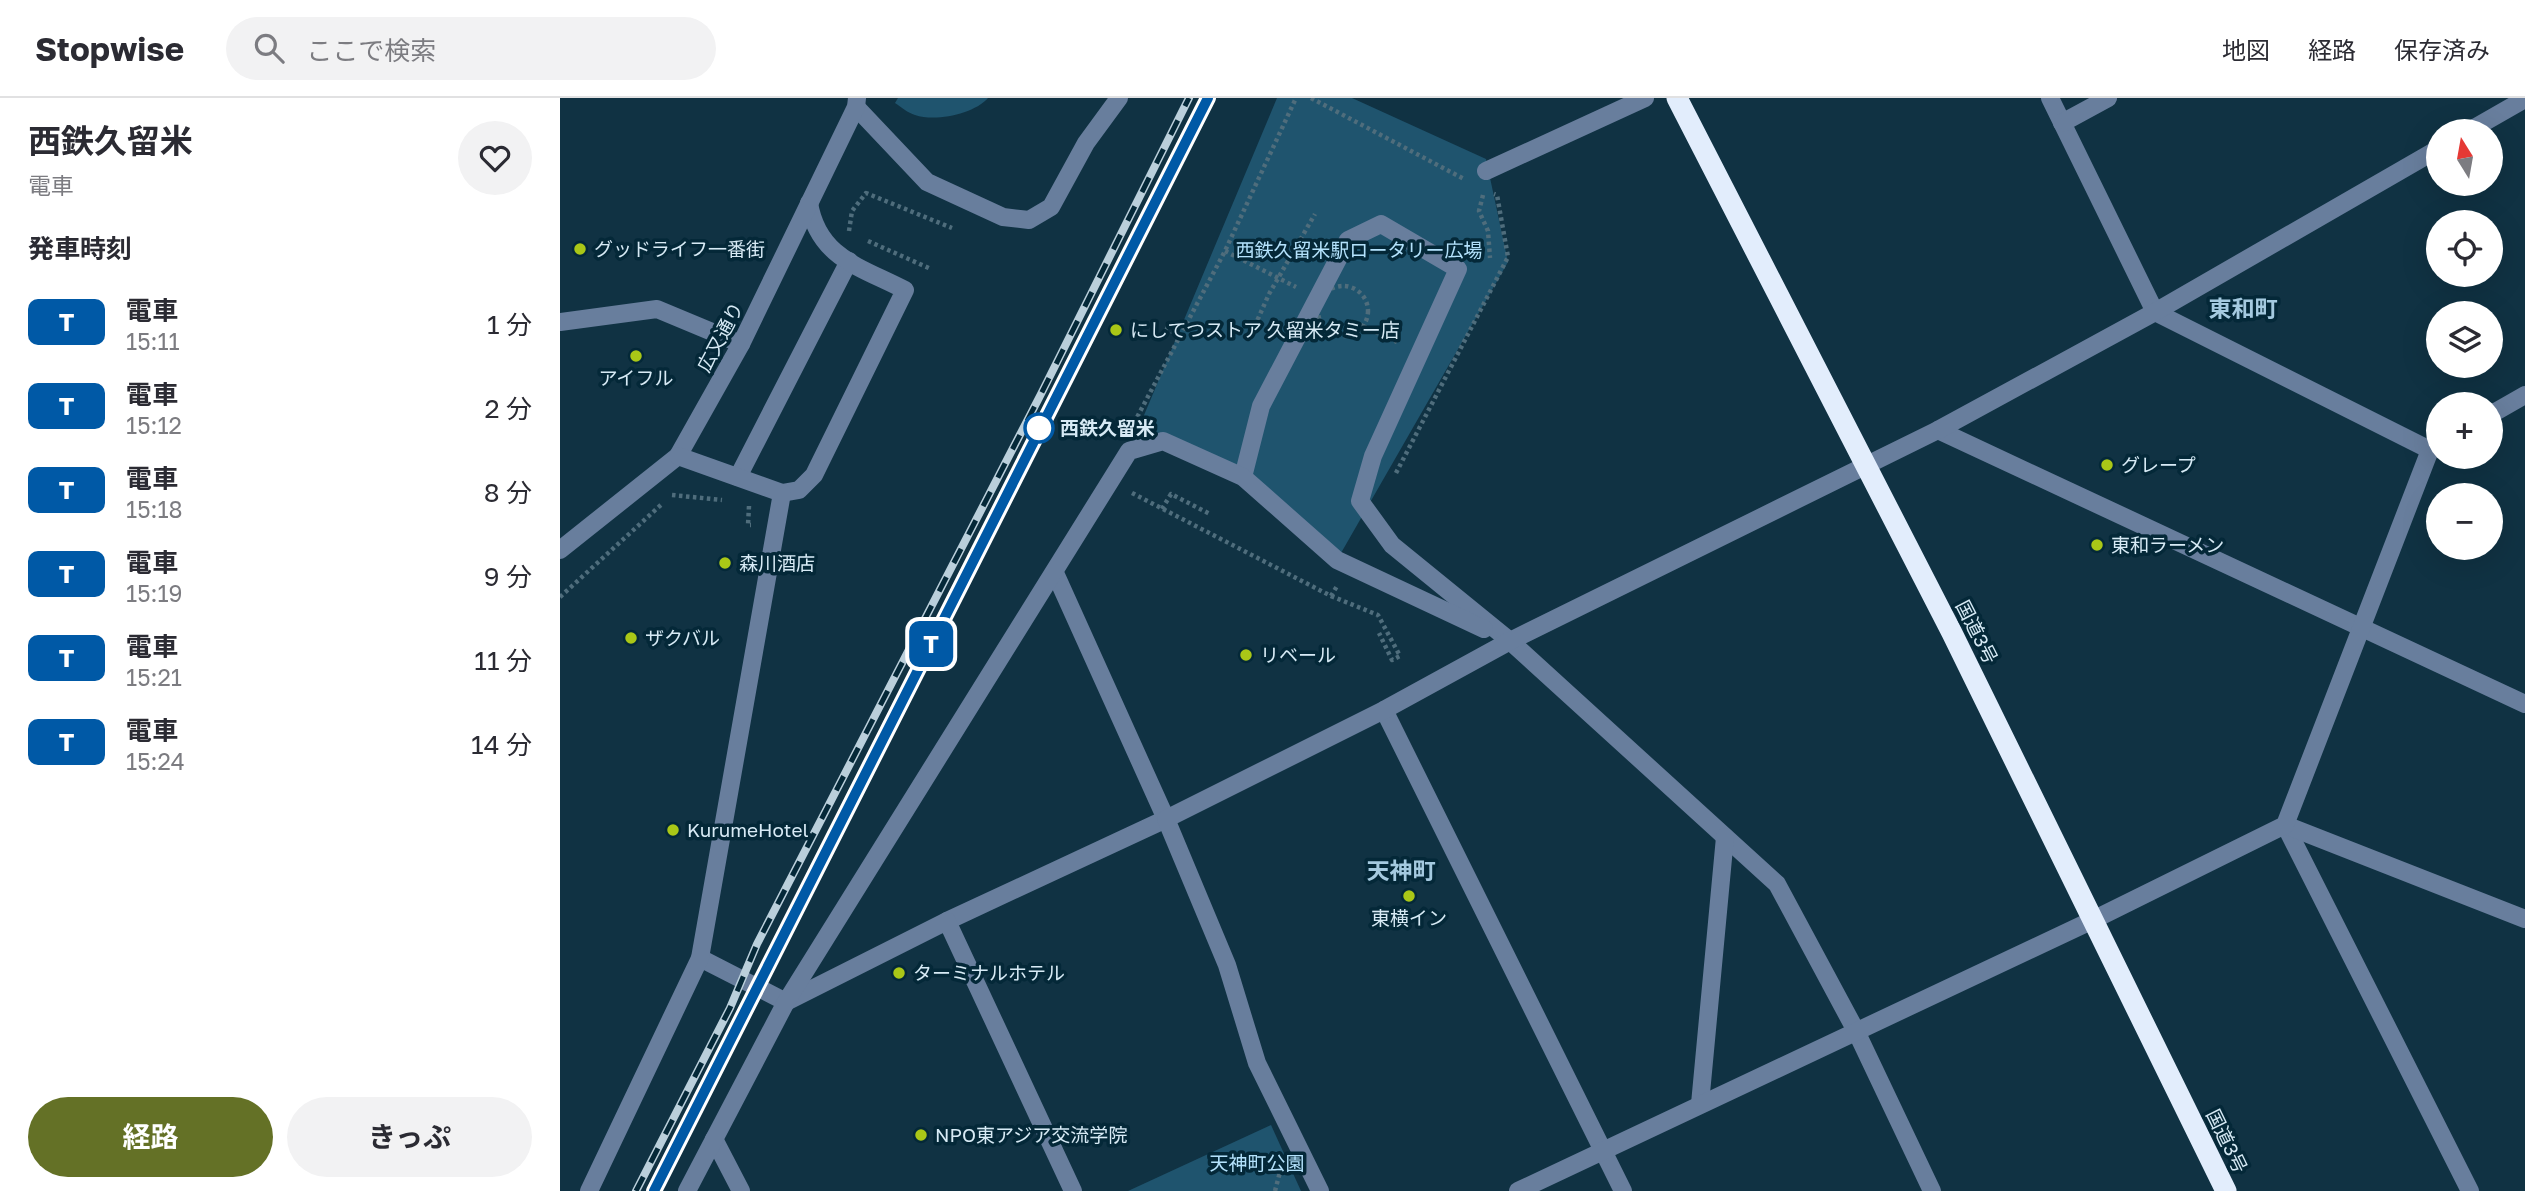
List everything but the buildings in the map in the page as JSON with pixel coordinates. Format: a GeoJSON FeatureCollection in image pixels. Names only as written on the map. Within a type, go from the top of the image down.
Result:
{"type":"FeatureCollection","features":[{"type":"Feature","properties":{"kind":"highway","name":"国道3号"},"geometry":{"type":"LineString","coordinates":[[1677,98],[1868,467],[2095,919],[2227,1191]]}},
{"type":"Feature","properties":{"kind":"street"},"geometry":{"type":"LineString","coordinates":[[856,102],[927,182],[1003,217],[1029,220],[1051,207],[1086,143],[1119,98]]}},
{"type":"Feature","properties":{"kind":"street"},"geometry":{"type":"LineString","coordinates":[[1480,178],[1645,98]]}},
{"type":"Feature","properties":{"kind":"street"},"geometry":{"type":"LineString","coordinates":[[2050,98],[2155,312],[2426,443]]}},
{"type":"Feature","properties":{"kind":"street"},"geometry":{"type":"LineString","coordinates":[[2062,123],[2108,98]]}},
{"type":"Feature","properties":{"kind":"street"},"geometry":{"type":"LineString","coordinates":[[2490,119],[2525,99]]}},
{"type":"Feature","properties":{"kind":"street","name":"広又通り"},"geometry":{"type":"LineString","coordinates":[[561,546],[678,456],[741,344],[856,102]]}},
{"type":"Feature","properties":{"kind":"street"},"geometry":{"type":"LineString","coordinates":[[786,1002],[947,921],[1166,819],[1384,710],[1510,641],[1868,467],[2155,312],[2426,156]]}},
{"type":"Feature","properties":{"kind":"street"},"geometry":{"type":"LineString","coordinates":[[678,456],[782,493],[799,489],[814,475],[905,290],[849,261],[821,238],[813,225],[810,202]]}},
{"type":"Feature","properties":{"kind":"street"},"geometry":{"type":"LineString","coordinates":[[1243,477],[1261,406],[1348,240],[1381,224],[1458,269],[1373,456],[1360,501],[1392,545],[1510,641],[1777,884],[1856,1031],[1932,1191]]}},
{"type":"Feature","properties":{"kind":"street"},"geometry":{"type":"LineString","coordinates":[[738,477],[849,261]]}},
{"type":"Feature","properties":{"kind":"street"},"geometry":{"type":"LineString","coordinates":[[560,322],[657,309],[741,344]]}},
{"type":"Feature","properties":{"kind":"street"},"geometry":{"type":"LineString","coordinates":[[2503,408],[2525,395]]}},
{"type":"Feature","properties":{"kind":"street"},"geometry":{"type":"LineString","coordinates":[[1938,430],[2525,704]]}},
{"type":"Feature","properties":{"kind":"street"},"geometry":{"type":"LineString","coordinates":[[687,1191],[786,1002],[1029,606],[1055,573],[1129,451],[1163,441],[1243,477],[1337,560],[1510,641]]}},
{"type":"Feature","properties":{"kind":"street"},"geometry":{"type":"LineString","coordinates":[[1518,1191],[1602,1149],[2095,919],[2285,825],[2426,467]]}},
{"type":"Feature","properties":{"kind":"street"},"geometry":{"type":"LineString","coordinates":[[589,1191],[700,958],[782,493]]}},
{"type":"Feature","properties":{"kind":"street"},"geometry":{"type":"LineString","coordinates":[[1055,573],[1166,819],[1227,965],[1257,1063],[1320,1191]]}},
{"type":"Feature","properties":{"kind":"street"},"geometry":{"type":"LineString","coordinates":[[1384,710],[1623,1191]]}},
{"type":"Feature","properties":{"kind":"street"},"geometry":{"type":"LineString","coordinates":[[2285,825],[2525,919]]}},
{"type":"Feature","properties":{"kind":"street"},"geometry":{"type":"LineString","coordinates":[[2285,825],[2470,1191]]}},
{"type":"Feature","properties":{"kind":"street"},"geometry":{"type":"LineString","coordinates":[[1700,1104],[1725,837]]}},
{"type":"Feature","properties":{"kind":"street"},"geometry":{"type":"LineString","coordinates":[[947,921],[1073,1191]]}},
{"type":"Feature","properties":{"kind":"street"},"geometry":{"type":"LineString","coordinates":[[700,958],[786,1002]]}},
{"type":"Feature","properties":{"kind":"street"},"geometry":{"type":"LineString","coordinates":[[714,1139],[741,1191]]}},
{"type":"Feature","properties":{"kind":"path"},"geometry":{"type":"LineString","coordinates":[[1129,433],[1225,251],[1296,98]]}},
{"type":"Feature","properties":{"kind":"path"},"geometry":{"type":"LineString","coordinates":[[1311,98],[1480,178]]}},
{"type":"Feature","properties":{"kind":"path"},"geometry":{"type":"LineString","coordinates":[[1395,476],[1508,257],[1497,195],[1485,190],[1479,211],[1488,231],[1490,258]]}},
{"type":"Feature","properties":{"kind":"path"},"geometry":{"type":"LineString","coordinates":[[931,270],[849,232],[852,211],[866,193],[952,228]]}},
{"type":"Feature","properties":{"kind":"path"},"geometry":{"type":"LineString","coordinates":[[1249,340],[1277,277],[1315,214]]}},
{"type":"Feature","properties":{"kind":"path"},"geometry":{"type":"LineString","coordinates":[[1225,251],[1299,288]]}},
{"type":"Feature","properties":{"kind":"path"},"geometry":{"type":"LineString","coordinates":[[1333,288],[1356,290],[1366,302],[1367,318],[1363,326],[1357,332],[1341,337],[1326,330],[1318,315],[1321,299],[1333,288]]}},
{"type":"Feature","properties":{"kind":"path"},"geometry":{"type":"LineString","coordinates":[[1310,293],[1321,299]]}},
{"type":"Feature","properties":{"kind":"path"},"geometry":{"type":"LineString","coordinates":[[1165,328],[1181,335]]}},
{"type":"Feature","properties":{"kind":"path"},"geometry":{"type":"LineString","coordinates":[[1128,491],[1331,596],[1378,615],[1400,656],[1392,660],[1379,633]]}},
{"type":"Feature","properties":{"kind":"path"},"geometry":{"type":"LineString","coordinates":[[560,597],[674,493],[724,500]]}},
{"type":"Feature","properties":{"kind":"path"},"geometry":{"type":"LineString","coordinates":[[1162,509],[1171,494],[1210,514]]}},
{"type":"Feature","properties":{"kind":"path"},"geometry":{"type":"LineString","coordinates":[[737,502],[749,504],[748,525],[755,526]]}},
{"type":"Feature","properties":{"kind":"path"},"geometry":{"type":"LineString","coordinates":[[1331,596],[1338,584]]}},
{"type":"Feature","properties":{"kind":"green space"},"geometry":{"type":"Polygon","coordinates":[[[898,98],[988,98],[982,104],[964,112],[933,118],[910,113],[895,103],[898,98]]]}},
{"type":"Feature","properties":{"kind":"green space","name":"西鉄久留米駅ロータリー広場"},"geometry":{"type":"Polygon","coordinates":[[[1277,98],[1352,98],[1486,159],[1508,262],[1337,560],[1243,477],[1163,441],[1129,451],[1277,98]]]}},
{"type":"Feature","properties":{"kind":"green space","name":"天神町公園"},"geometry":{"type":"Polygon","coordinates":[[[1271,1125],[1301,1191],[1128,1191],[1271,1125]]]}},
{"type":"Feature","properties":{"kind":"railway"},"geometry":{"type":"LineString","coordinates":[[636,1191],[730,1008],[757,944],[1041,394],[1189,98]]}},
{"type":"Feature","properties":{"kind":"railway"},"geometry":{"type":"LineString","coordinates":[[654,1191],[1208,98]]}},
{"type":"Feature","properties":{"kind":"train","name":"T"},"geometry":{"type":"LineString","coordinates":[[654,1191],[1208,98]]}},
{"type":"Feature","properties":{"kind":"place","name":"グッドライフ一番街"},"geometry":{"type":"Point","coordinates":[580,249]}},
{"type":"Feature","properties":{"kind":"place","name":"にしてつストア 久留米タミー店"},"geometry":{"type":"Point","coordinates":[1116,330]}},
{"type":"Feature","properties":{"kind":"place","name":"アイフル"},"geometry":{"type":"Point","coordinates":[636,356]}},
{"type":"Feature","properties":{"kind":"place","name":"西鉄久留米"},"geometry":{"type":"Point","coordinates":[1039,428]}},
{"type":"Feature","properties":{"kind":"place","name":"グレープ"},"geometry":{"type":"Point","coordinates":[2107,465]}},
{"type":"Feature","properties":{"kind":"place","name":"東和ラーメン"},"geometry":{"type":"Point","coordinates":[2097,545]}},
{"type":"Feature","properties":{"kind":"place","name":"森川酒店"},"geometry":{"type":"Point","coordinates":[725,563]}},
{"type":"Feature","properties":{"kind":"place","name":"ザクバル"},"geometry":{"type":"Point","coordinates":[631,638]}},
{"type":"Feature","properties":{"kind":"place","name":"リベール"},"geometry":{"type":"Point","coordinates":[1246,655]}},
{"type":"Feature","properties":{"kind":"place","name":"KurumeHotel"},"geometry":{"type":"Point","coordinates":[673,830]}},
{"type":"Feature","properties":{"kind":"place","name":"東横イン"},"geometry":{"type":"Point","coordinates":[1409,896]}},
{"type":"Feature","properties":{"kind":"place","name":"ターミナルホテル"},"geometry":{"type":"Point","coordinates":[899,973]}},
{"type":"Feature","properties":{"kind":"place","name":"NPO東アジア交流学院"},"geometry":{"type":"Point","coordinates":[921,1135]}},
{"type":"Feature","properties":{"kind":"district","name":"東和町"},"geometry":{"type":"Point","coordinates":[2243,309]}},
{"type":"Feature","properties":{"kind":"district","name":"天神町"},"geometry":{"type":"Point","coordinates":[1401,871]}}]}
